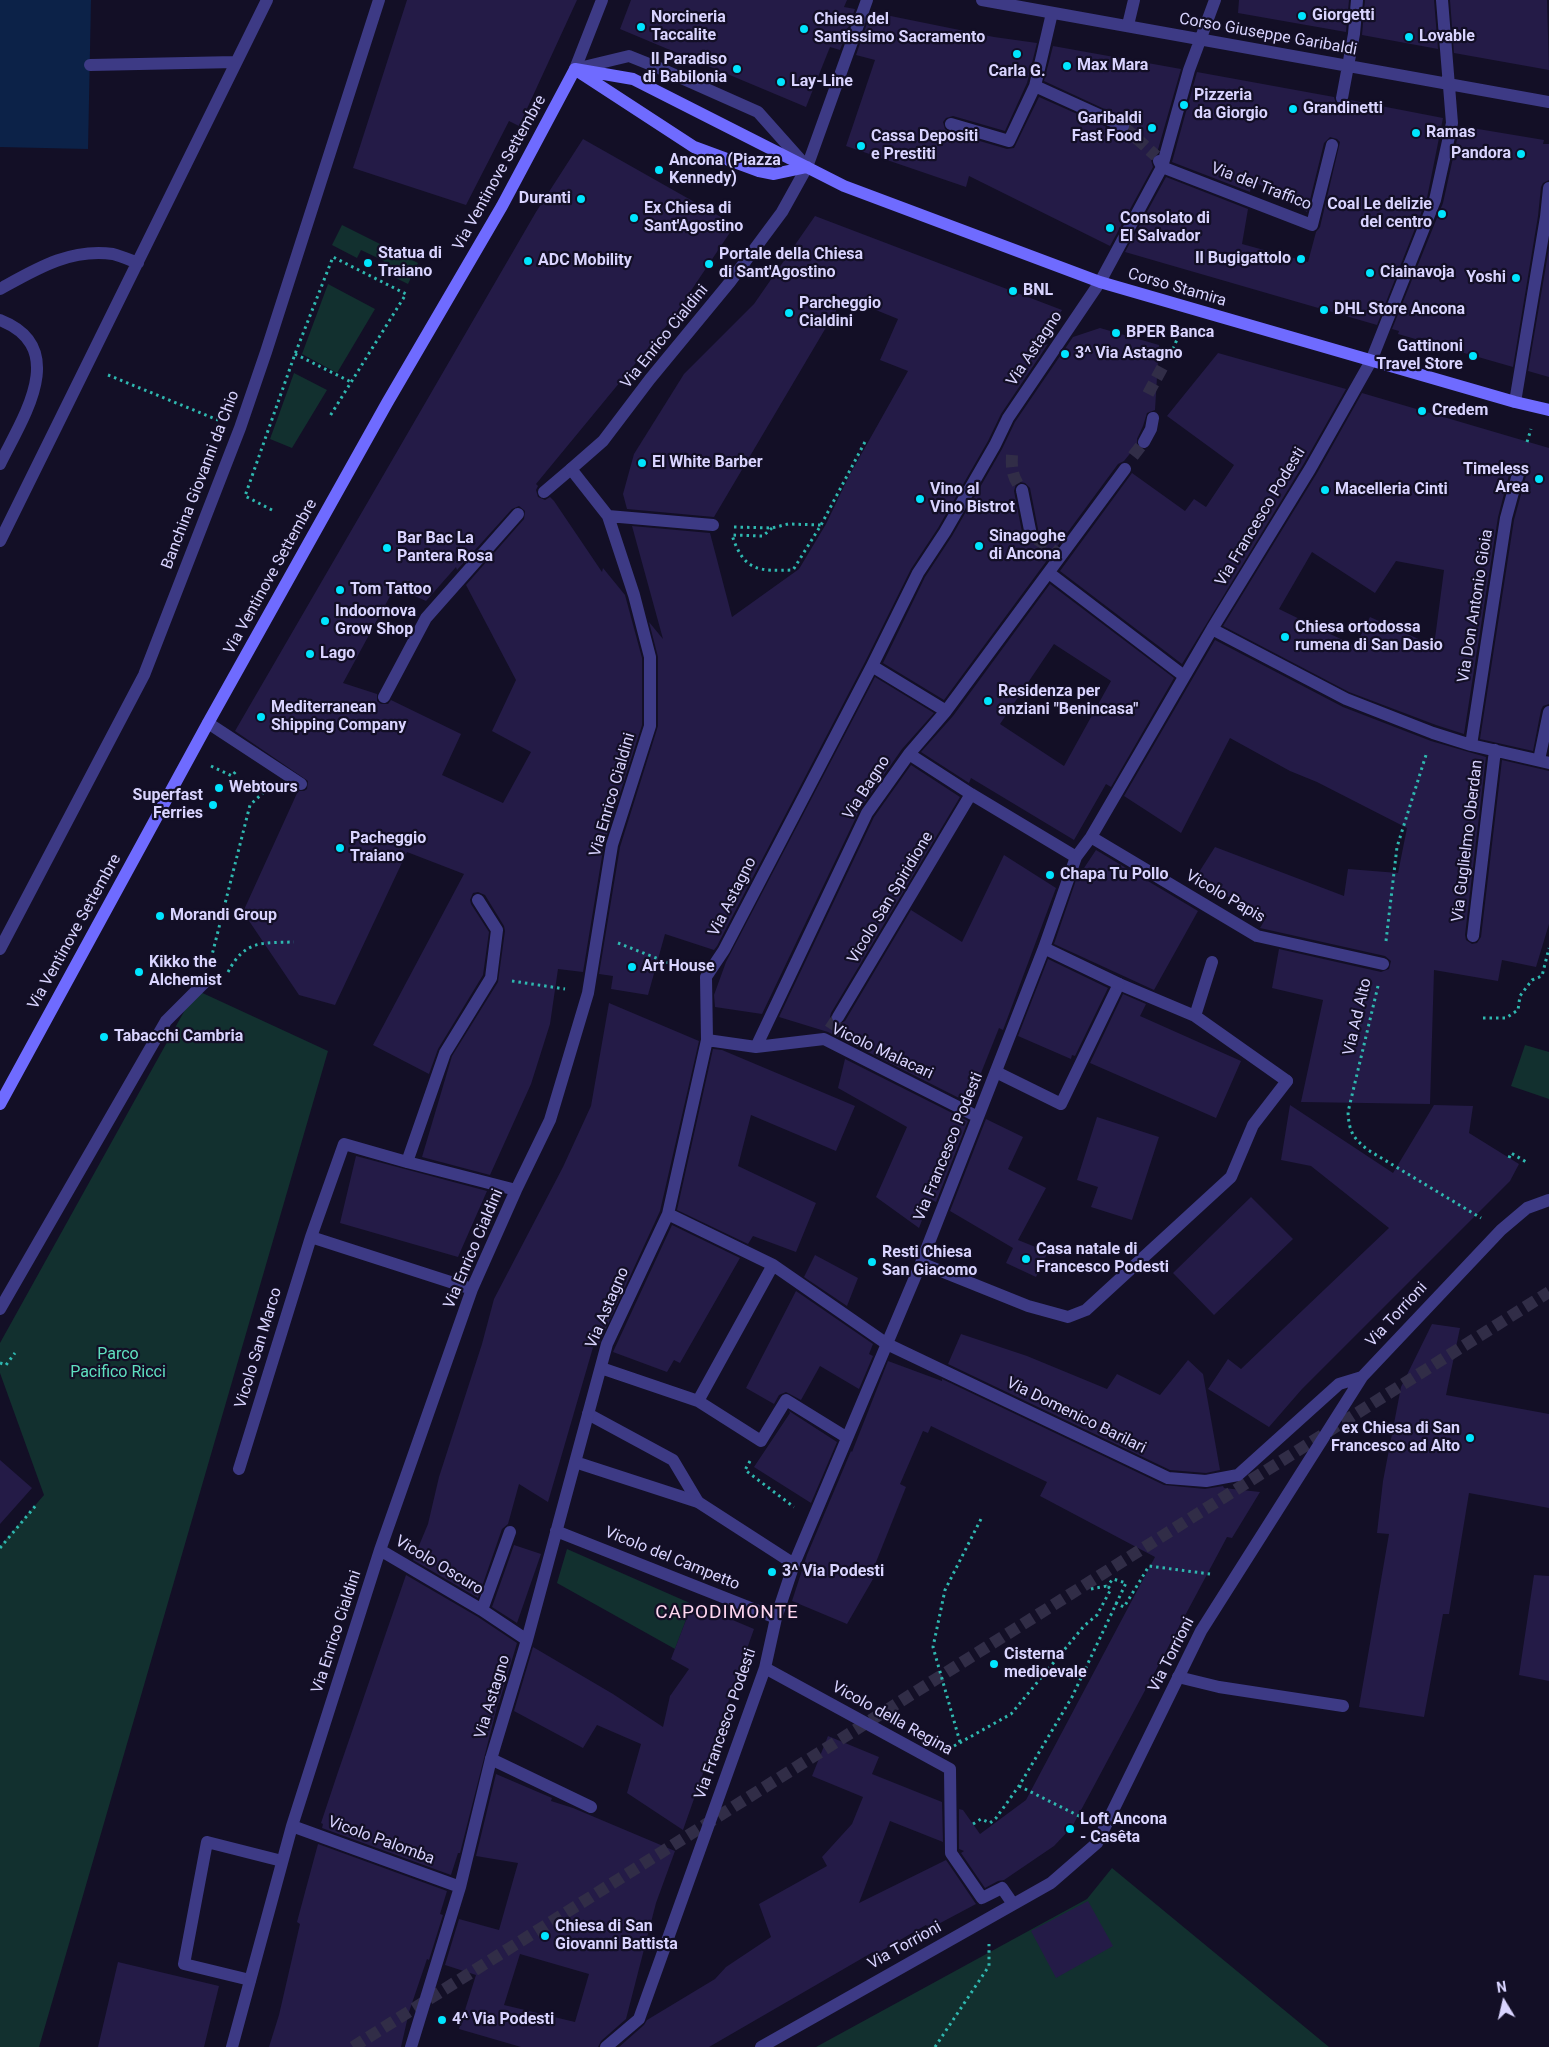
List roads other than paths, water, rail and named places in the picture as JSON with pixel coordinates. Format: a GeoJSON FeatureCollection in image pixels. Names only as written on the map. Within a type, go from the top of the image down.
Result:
{"type":"FeatureCollection","features":[{"type":"Feature","properties":{"kind":"street"},"geometry":{"type":"LineString","coordinates":[[0,541],[267,0]]}},
{"type":"Feature","properties":{"kind":"street","name":"Banchina Giovanni da Chio"},"geometry":{"type":"LineString","coordinates":[[0,949],[144,675],[240,428],[379,0]]}},
{"type":"Feature","properties":{"kind":"street"},"geometry":{"type":"LineString","coordinates":[[574,69],[602,0]]}},
{"type":"Feature","properties":{"kind":"street","name":"Via Enrico Cialdini"},"geometry":{"type":"LineString","coordinates":[[544,492],[603,441],[650,379],[772,228],[807,167],[867,0]]}},
{"type":"Feature","properties":{"kind":"street","name":"Corso Giuseppe Garibaldi"},"geometry":{"type":"LineString","coordinates":[[982,0],[1128,25],[1201,41],[1549,102]]}},
{"type":"Feature","properties":{"kind":"street"},"geometry":{"type":"LineString","coordinates":[[1128,25],[1134,0]]}},
{"type":"Feature","properties":{"kind":"street","name":"Via Astagno"},"geometry":{"type":"LineString","coordinates":[[411,2047],[460,1887],[491,1759],[527,1640],[607,1344],[668,1214],[707,1040],[706,977],[724,950],[872,666],[918,573],[950,524],[1008,418],[1100,282],[1159,161],[1189,70],[1215,0]]}},
{"type":"Feature","properties":{"kind":"street"},"geometry":{"type":"LineString","coordinates":[[1342,98],[1357,0]]}},
{"type":"Feature","properties":{"kind":"street","name":"Via Francesco Podesti"},"geometry":{"type":"LineString","coordinates":[[606,2047],[639,2019],[765,1668],[776,1618],[794,1564],[921,1263],[1044,948],[1076,857],[1091,837],[1184,676],[1310,469],[1370,360],[1435,200],[1452,122],[1442,0]]}},
{"type":"Feature","properties":{"kind":"street"},"geometry":{"type":"LineString","coordinates":[[951,124],[1009,141],[1035,86],[1052,12]]}},
{"type":"Feature","properties":{"kind":"street"},"geometry":{"type":"LineString","coordinates":[[629,56],[659,68],[758,112],[807,167],[774,174],[759,171],[694,147],[574,69],[629,56]]}},
{"type":"Feature","properties":{"kind":"street"},"geometry":{"type":"LineString","coordinates":[[90,65],[236,62]]}},
{"type":"Feature","properties":{"kind":"street","name":"Corso Stamira"},"geometry":{"type":"LineString","coordinates":[[574,69],[633,79],[844,186],[1100,282],[1515,402],[1549,410]]}},
{"type":"Feature","properties":{"kind":"street","name":"Via Ventinove Settembre"},"geometry":{"type":"LineString","coordinates":[[0,1104],[190,755],[387,404],[502,206],[574,69]]}},
{"type":"Feature","properties":{"kind":"street"},"geometry":{"type":"LineString","coordinates":[[1035,86],[1123,126]]}},
{"type":"Feature","properties":{"kind":"street","name":"Via del Traffico"},"geometry":{"type":"LineString","coordinates":[[1159,161],[1312,225],[1332,145]]}},
{"type":"Feature","properties":{"kind":"street"},"geometry":{"type":"LineString","coordinates":[[1515,402],[1546,217],[1549,188]]}},
{"type":"Feature","properties":{"kind":"street"},"geometry":{"type":"LineString","coordinates":[[0,289],[44,265],[76,254],[113,254],[138,263]]}},
{"type":"Feature","properties":{"kind":"street"},"geometry":{"type":"LineString","coordinates":[[0,320],[16,326],[30,342],[38,361],[38,379],[30,404],[0,464]]}},
{"type":"Feature","properties":{"kind":"street"},"geometry":{"type":"LineString","coordinates":[[1144,442],[1151,429],[1153,418]]}},
{"type":"Feature","properties":{"kind":"street","name":"Via Enrico Cialdini"},"geometry":{"type":"LineString","coordinates":[[232,2047],[292,1826],[380,1550],[472,1290],[516,1190],[550,1120],[588,992],[612,845],[650,726],[650,657],[634,595],[608,516],[571,469]]}},
{"type":"Feature","properties":{"kind":"street","name":"Via Bagno"},"geometry":{"type":"LineString","coordinates":[[756,1047],[867,813],[909,754],[946,711],[1049,573],[1059,554],[1125,469]]}},
{"type":"Feature","properties":{"kind":"street","name":"Via Don Antonio Gioia"},"geometry":{"type":"LineString","coordinates":[[1471,745],[1506,518],[1518,474]]}},
{"type":"Feature","properties":{"kind":"street"},"geometry":{"type":"LineString","coordinates":[[1022,490],[1031,535]]}},
{"type":"Feature","properties":{"kind":"street"},"geometry":{"type":"LineString","coordinates":[[384,697],[426,618],[518,514]]}},
{"type":"Feature","properties":{"kind":"street"},"geometry":{"type":"LineString","coordinates":[[608,516],[713,525]]}},
{"type":"Feature","properties":{"kind":"street"},"geometry":{"type":"LineString","coordinates":[[1049,573],[1184,676]]}},
{"type":"Feature","properties":{"kind":"street","name":"Via Guglielmo Oberdan"},"geometry":{"type":"LineString","coordinates":[[1212,629],[1346,699],[1433,733],[1471,745],[1544,761]]}},
{"type":"Feature","properties":{"kind":"street"},"geometry":{"type":"LineString","coordinates":[[872,666],[946,711]]}},
{"type":"Feature","properties":{"kind":"street"},"geometry":{"type":"LineString","coordinates":[[1544,761],[1549,712]]}},
{"type":"Feature","properties":{"kind":"street"},"geometry":{"type":"LineString","coordinates":[[208,724],[301,784]]}},
{"type":"Feature","properties":{"kind":"street","name":"Via Guglielmo Oberdan"},"geometry":{"type":"LineString","coordinates":[[1473,936],[1495,750]]}},
{"type":"Feature","properties":{"kind":"street"},"geometry":{"type":"LineString","coordinates":[[909,754],[1076,857]]}},
{"type":"Feature","properties":{"kind":"street","name":"Vicolo San Spiridione"},"geometry":{"type":"LineString","coordinates":[[838,1017],[971,794]]}},
{"type":"Feature","properties":{"kind":"street","name":"Vicolo Papis"},"geometry":{"type":"LineString","coordinates":[[1091,837],[1257,936],[1383,964]]}},
{"type":"Feature","properties":{"kind":"street"},"geometry":{"type":"LineString","coordinates":[[407,1162],[445,1053],[491,978],[497,930],[478,900]]}},
{"type":"Feature","properties":{"kind":"street"},"geometry":{"type":"LineString","coordinates":[[921,1263],[1028,1306],[1068,1317],[1086,1310],[1231,1177],[1253,1125],[1287,1081],[1195,1016],[1119,984],[1044,948]]}},
{"type":"Feature","properties":{"kind":"street"},"geometry":{"type":"LineString","coordinates":[[1195,1016],[1212,962]]}},
{"type":"Feature","properties":{"kind":"street"},"geometry":{"type":"LineString","coordinates":[[0,1309],[166,1021],[206,981]]}},
{"type":"Feature","properties":{"kind":"street","name":"Via Francesco Podesti"},"geometry":{"type":"LineString","coordinates":[[996,1072],[1060,1104],[1119,984]]}},
{"type":"Feature","properties":{"kind":"street","name":"Vicolo Malacari"},"geometry":{"type":"LineString","coordinates":[[707,1040],[756,1047],[827,1034],[978,1117]]}},
{"type":"Feature","properties":{"kind":"street","name":"Vicolo San Marco"},"geometry":{"type":"LineString","coordinates":[[239,1469],[311,1237],[344,1144],[516,1190]]}},
{"type":"Feature","properties":{"kind":"street","name":"Via Torrioni"},"geometry":{"type":"LineString","coordinates":[[761,2047],[1051,1883],[1097,1843],[1201,1631],[1362,1376],[1501,1230],[1527,1208],[1549,1200]]}},
{"type":"Feature","properties":{"kind":"street","name":"Via Domenico Barilari"},"geometry":{"type":"LineString","coordinates":[[668,1214],[773,1265],[887,1344],[1168,1478],[1206,1481],[1238,1475],[1339,1384],[1362,1376]]}},
{"type":"Feature","properties":{"kind":"street"},"geometry":{"type":"LineString","coordinates":[[311,1237],[472,1290]]}},
{"type":"Feature","properties":{"kind":"street"},"geometry":{"type":"LineString","coordinates":[[698,1402],[773,1265]]}},
{"type":"Feature","properties":{"kind":"street"},"geometry":{"type":"LineString","coordinates":[[601,1368],[698,1402],[760,1441],[786,1400],[846,1438]]}},
{"type":"Feature","properties":{"kind":"street"},"geometry":{"type":"LineString","coordinates":[[588,1414],[673,1460],[698,1502]]}},
{"type":"Feature","properties":{"kind":"street"},"geometry":{"type":"LineString","coordinates":[[575,1462],[698,1502],[794,1564]]}},
{"type":"Feature","properties":{"kind":"street","name":"Vicolo del Campetto"},"geometry":{"type":"LineString","coordinates":[[556,1531],[776,1618]]}},
{"type":"Feature","properties":{"kind":"street","name":"Vicolo Oscuro"},"geometry":{"type":"LineString","coordinates":[[482,1610],[510,1532]]}},
{"type":"Feature","properties":{"kind":"street","name":"Vicolo Oscuro"},"geometry":{"type":"LineString","coordinates":[[380,1550],[482,1610],[527,1640]]}},
{"type":"Feature","properties":{"kind":"street","name":"Vicolo della Regina"},"geometry":{"type":"LineString","coordinates":[[765,1668],[950,1769],[950,1853],[982,1898],[1002,1888],[1013,1904]]}},
{"type":"Feature","properties":{"kind":"street"},"geometry":{"type":"LineString","coordinates":[[1178,1677],[1219,1688],[1343,1706]]}},
{"type":"Feature","properties":{"kind":"street"},"geometry":{"type":"LineString","coordinates":[[491,1759],[591,1807]]}},
{"type":"Feature","properties":{"kind":"street","name":"Vicolo Palomba"},"geometry":{"type":"LineString","coordinates":[[292,1826],[460,1887]]}},
{"type":"Feature","properties":{"kind":"street"},"geometry":{"type":"LineString","coordinates":[[250,1980],[184,1964],[207,1842],[282,1861]]}},
{"type":"Feature","properties":{"kind":"water"},"geometry":{"type":"Polygon","coordinates":[[[0,0],[91,0],[88,149],[0,147],[0,0]]]}},
{"type":"Feature","properties":{"kind":"tunnel"},"geometry":{"type":"LineString","coordinates":[[1123,126],[1156,156]]}},
{"type":"Feature","properties":{"kind":"tunnel"},"geometry":{"type":"LineString","coordinates":[[1148,394],[1163,366]]}},
{"type":"Feature","properties":{"kind":"tunnel"},"geometry":{"type":"LineString","coordinates":[[1133,456],[1144,442]]}},
{"type":"Feature","properties":{"kind":"tunnel"},"geometry":{"type":"LineString","coordinates":[[1012,455],[1013,474],[1022,490]]}},
{"type":"Feature","properties":{"kind":"tunnel"},"geometry":{"type":"LineString","coordinates":[[1037,539],[1057,553]]}},
{"type":"Feature","properties":{"kind":"tunnel"},"geometry":{"type":"LineString","coordinates":[[830,1029],[838,1017]]}},
{"type":"Feature","properties":{"kind":"tunnel"},"geometry":{"type":"LineString","coordinates":[[353,2047],[1549,1292]]}},
{"type":"Feature","properties":{"kind":"place","name":"Giorgetti"},"geometry":{"type":"Point","coordinates":[1302,16]}},
{"type":"Feature","properties":{"kind":"place","name":"Norcineria Taccalite"},"geometry":{"type":"Point","coordinates":[641,27]}},
{"type":"Feature","properties":{"kind":"place","name":"Chiesa del Santissimo Sacramento"},"geometry":{"type":"Point","coordinates":[804,29]}},
{"type":"Feature","properties":{"kind":"place","name":"Lovable"},"geometry":{"type":"Point","coordinates":[1409,37]}},
{"type":"Feature","properties":{"kind":"place","name":"Carla G."},"geometry":{"type":"Point","coordinates":[1017,54]}},
{"type":"Feature","properties":{"kind":"place","name":"Max Mara"},"geometry":{"type":"Point","coordinates":[1067,66]}},
{"type":"Feature","properties":{"kind":"place","name":"Il Paradiso di Babilonia"},"geometry":{"type":"Point","coordinates":[737,69]}},
{"type":"Feature","properties":{"kind":"place","name":"Lay-Line"},"geometry":{"type":"Point","coordinates":[781,82]}},
{"type":"Feature","properties":{"kind":"place","name":"Pizzeria da Giorgio"},"geometry":{"type":"Point","coordinates":[1184,105]}},
{"type":"Feature","properties":{"kind":"place","name":"Grandinetti"},"geometry":{"type":"Point","coordinates":[1293,109]}},
{"type":"Feature","properties":{"kind":"place","name":"Garibaldi Fast Food"},"geometry":{"type":"Point","coordinates":[1152,128]}},
{"type":"Feature","properties":{"kind":"place","name":"Ramas"},"geometry":{"type":"Point","coordinates":[1416,133]}},
{"type":"Feature","properties":{"kind":"place","name":"Cassa Depositi e Prestiti"},"geometry":{"type":"Point","coordinates":[861,146]}},
{"type":"Feature","properties":{"kind":"place","name":"Pandora"},"geometry":{"type":"Point","coordinates":[1521,154]}},
{"type":"Feature","properties":{"kind":"place","name":"Ancona (Piazza Kennedy)"},"geometry":{"type":"Point","coordinates":[659,170]}},
{"type":"Feature","properties":{"kind":"place","name":"Duranti"},"geometry":{"type":"Point","coordinates":[581,199]}},
{"type":"Feature","properties":{"kind":"place","name":"Coal Le delizie del centro"},"geometry":{"type":"Point","coordinates":[1442,214]}},
{"type":"Feature","properties":{"kind":"place","name":"Ex Chiesa di Sant'Agostino"},"geometry":{"type":"Point","coordinates":[634,218]}},
{"type":"Feature","properties":{"kind":"place","name":"Consolato di El Salvador"},"geometry":{"type":"Point","coordinates":[1110,228]}},
{"type":"Feature","properties":{"kind":"place","name":"Il Bugigattolo"},"geometry":{"type":"Point","coordinates":[1301,259]}},
{"type":"Feature","properties":{"kind":"place","name":"ADC Mobility"},"geometry":{"type":"Point","coordinates":[528,261]}},
{"type":"Feature","properties":{"kind":"place","name":"Statua di Traiano"},"geometry":{"type":"Point","coordinates":[368,263]}},
{"type":"Feature","properties":{"kind":"place","name":"Portale della Chiesa di Sant'Agostino"},"geometry":{"type":"Point","coordinates":[709,264]}},
{"type":"Feature","properties":{"kind":"place","name":"Ciainavoja"},"geometry":{"type":"Point","coordinates":[1370,273]}},
{"type":"Feature","properties":{"kind":"place","name":"Yoshi"},"geometry":{"type":"Point","coordinates":[1516,278]}},
{"type":"Feature","properties":{"kind":"place","name":"BNL"},"geometry":{"type":"Point","coordinates":[1013,291]}},
{"type":"Feature","properties":{"kind":"place","name":"DHL Store Ancona"},"geometry":{"type":"Point","coordinates":[1324,310]}},
{"type":"Feature","properties":{"kind":"place","name":"Parcheggio Cialdini"},"geometry":{"type":"Point","coordinates":[789,313]}},
{"type":"Feature","properties":{"kind":"place","name":"BPER Banca"},"geometry":{"type":"Point","coordinates":[1116,333]}},
{"type":"Feature","properties":{"kind":"place","name":"3^ Via Astagno"},"geometry":{"type":"Point","coordinates":[1065,354]}},
{"type":"Feature","properties":{"kind":"place","name":"Gattinoni Travel Store"},"geometry":{"type":"Point","coordinates":[1473,356]}},
{"type":"Feature","properties":{"kind":"place","name":"Credem"},"geometry":{"type":"Point","coordinates":[1422,411]}},
{"type":"Feature","properties":{"kind":"place","name":"El White Barber"},"geometry":{"type":"Point","coordinates":[642,463]}},
{"type":"Feature","properties":{"kind":"place","name":"Timeless Area"},"geometry":{"type":"Point","coordinates":[1539,479]}},
{"type":"Feature","properties":{"kind":"place","name":"Macelleria Cinti"},"geometry":{"type":"Point","coordinates":[1325,490]}},
{"type":"Feature","properties":{"kind":"place","name":"Vino al Vino Bistrot"},"geometry":{"type":"Point","coordinates":[920,499]}},
{"type":"Feature","properties":{"kind":"place","name":"Sinagoghe di Ancona"},"geometry":{"type":"Point","coordinates":[979,546]}},
{"type":"Feature","properties":{"kind":"place","name":"Bar Bac La Pantera Rosa"},"geometry":{"type":"Point","coordinates":[387,548]}},
{"type":"Feature","properties":{"kind":"place","name":"Tom Tattoo"},"geometry":{"type":"Point","coordinates":[340,590]}},
{"type":"Feature","properties":{"kind":"place","name":"Indoornova Grow Shop"},"geometry":{"type":"Point","coordinates":[325,621]}},
{"type":"Feature","properties":{"kind":"place","name":"Chiesa ortodossa rumena di San Dasio"},"geometry":{"type":"Point","coordinates":[1285,637]}},
{"type":"Feature","properties":{"kind":"place","name":"Lago"},"geometry":{"type":"Point","coordinates":[310,654]}},
{"type":"Feature","properties":{"kind":"place","name":"Residenza per anziani \"Benincasa\""},"geometry":{"type":"Point","coordinates":[988,701]}},
{"type":"Feature","properties":{"kind":"place","name":"Mediterranean Shipping Company"},"geometry":{"type":"Point","coordinates":[261,717]}},
{"type":"Feature","properties":{"kind":"place","name":"Webtours"},"geometry":{"type":"Point","coordinates":[219,788]}},
{"type":"Feature","properties":{"kind":"place","name":"Superfast Ferries"},"geometry":{"type":"Point","coordinates":[213,805]}},
{"type":"Feature","properties":{"kind":"place","name":"Pacheggio Traiano"},"geometry":{"type":"Point","coordinates":[340,848]}},
{"type":"Feature","properties":{"kind":"place","name":"Chapa Tu Pollo"},"geometry":{"type":"Point","coordinates":[1050,875]}},
{"type":"Feature","properties":{"kind":"place","name":"Morandi Group"},"geometry":{"type":"Point","coordinates":[160,916]}},
{"type":"Feature","properties":{"kind":"place","name":"Art House"},"geometry":{"type":"Point","coordinates":[632,967]}},
{"type":"Feature","properties":{"kind":"place","name":"Kikko the Alchemist"},"geometry":{"type":"Point","coordinates":[139,972]}},
{"type":"Feature","properties":{"kind":"place","name":"Tabacchi Cambria"},"geometry":{"type":"Point","coordinates":[104,1037]}},
{"type":"Feature","properties":{"kind":"place","name":"Casa natale di Francesco Podesti"},"geometry":{"type":"Point","coordinates":[1026,1259]}},
{"type":"Feature","properties":{"kind":"place","name":"Resti Chiesa San Giacomo"},"geometry":{"type":"Point","coordinates":[872,1262]}},
{"type":"Feature","properties":{"kind":"place","name":"ex Chiesa di San Francesco ad Alto"},"geometry":{"type":"Point","coordinates":[1470,1438]}},
{"type":"Feature","properties":{"kind":"place","name":"3^ Via Podesti"},"geometry":{"type":"Point","coordinates":[772,1572]}},
{"type":"Feature","properties":{"kind":"place","name":"Cisterna medioevale"},"geometry":{"type":"Point","coordinates":[994,1664]}},
{"type":"Feature","properties":{"kind":"place","name":"Loft Ancona - Casêta"},"geometry":{"type":"Point","coordinates":[1070,1829]}},
{"type":"Feature","properties":{"kind":"place","name":"Chiesa di San Giovanni Battista"},"geometry":{"type":"Point","coordinates":[545,1936]}},
{"type":"Feature","properties":{"kind":"place","name":"4^ Via Podesti"},"geometry":{"type":"Point","coordinates":[442,2020]}},
{"type":"Feature","properties":{"kind":"district","name":"CAPODIMONTE"},"geometry":{"type":"Point","coordinates":[727,1613]}},
{"type":"Feature","properties":{"kind":"park label","name":"Parco Pacifico Ricci"},"geometry":{"type":"Point","coordinates":[118,1364]}}]}
